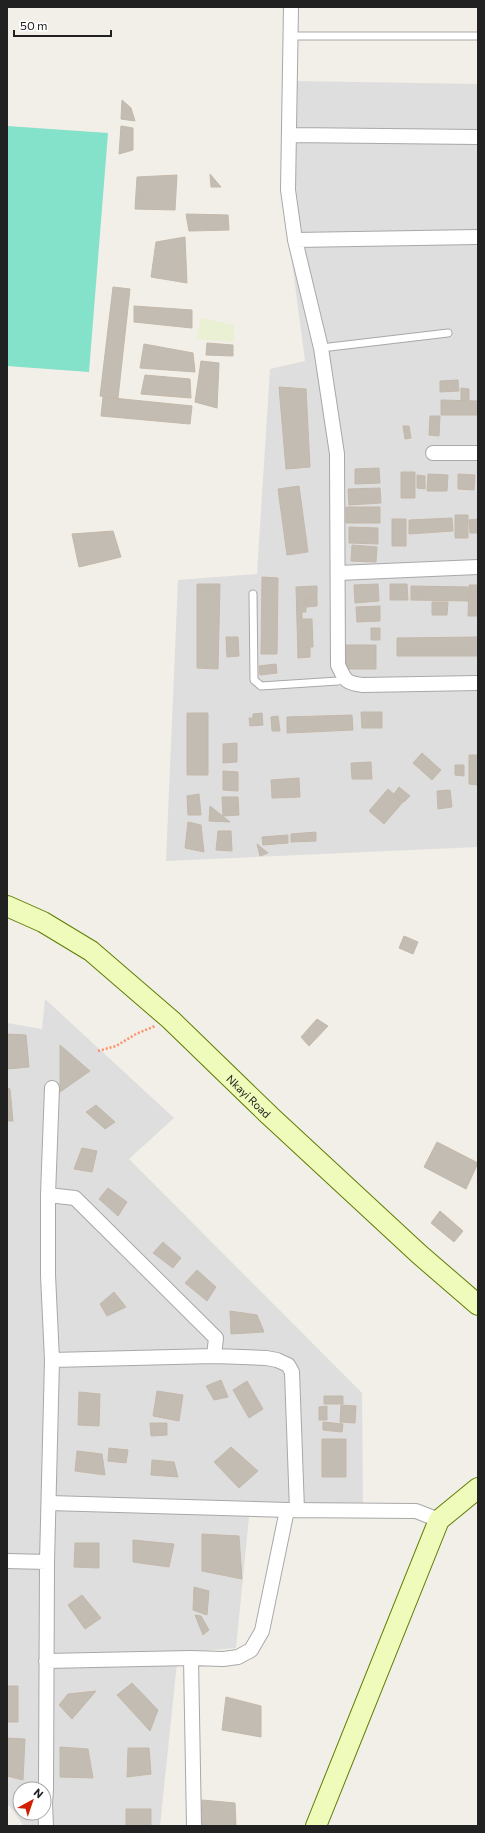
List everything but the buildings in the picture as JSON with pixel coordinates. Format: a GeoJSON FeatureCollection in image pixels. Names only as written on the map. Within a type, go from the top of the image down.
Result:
{"type":"FeatureCollection","features":[{"type":"Feature","properties":{"kind":"main road","name":"Nkayi Road"},"geometry":{"type":"LineString","coordinates":[[7,906],[43,922],[91,951],[171,1020],[292,1136],[420,1254],[478,1305]]}},
{"type":"Feature","properties":{"kind":"main road"},"geometry":{"type":"LineString","coordinates":[[316,1826],[439,1520],[478,1488]]}},
{"type":"Feature","properties":{"kind":"street"},"geometry":{"type":"LineString","coordinates":[[291,7],[288,190],[295,240],[321,348],[337,454],[338,665],[344,678],[350,684],[478,683]]}},
{"type":"Feature","properties":{"kind":"street"},"geometry":{"type":"LineString","coordinates":[[290,135],[478,137]]}},
{"type":"Feature","properties":{"kind":"street"},"geometry":{"type":"LineString","coordinates":[[295,240],[478,237]]}},
{"type":"Feature","properties":{"kind":"street"},"geometry":{"type":"LineString","coordinates":[[433,453],[478,453]]}},
{"type":"Feature","properties":{"kind":"street"},"geometry":{"type":"LineString","coordinates":[[338,573],[478,567]]}},
{"type":"Feature","properties":{"kind":"street"},"geometry":{"type":"LineString","coordinates":[[46,1826],[47,1562],[52,1360],[48,1275],[48,1195],[52,1088]]}},
{"type":"Feature","properties":{"kind":"street"},"geometry":{"type":"LineString","coordinates":[[48,1195],[75,1198],[216,1338],[214,1356]]}},
{"type":"Feature","properties":{"kind":"street"},"geometry":{"type":"LineString","coordinates":[[46,1661],[230,1658],[238,1657],[251,1650],[262,1631],[292,1510],[292,1372],[288,1365],[277,1360],[214,1356],[52,1360]]}},
{"type":"Feature","properties":{"kind":"street"},"geometry":{"type":"LineString","coordinates":[[49,1503],[292,1510],[416,1511],[439,1520]]}},
{"type":"Feature","properties":{"kind":"street"},"geometry":{"type":"LineString","coordinates":[[7,1561],[47,1562]]}},
{"type":"Feature","properties":{"kind":"street"},"geometry":{"type":"LineString","coordinates":[[191,1658],[194,1826]]}},
{"type":"Feature","properties":{"kind":"lane"},"geometry":{"type":"LineString","coordinates":[[291,36],[478,36]]}},
{"type":"Feature","properties":{"kind":"lane"},"geometry":{"type":"LineString","coordinates":[[321,348],[448,333]]}},
{"type":"Feature","properties":{"kind":"lane"},"geometry":{"type":"LineString","coordinates":[[253,594],[254,680],[261,686],[338,681],[344,678]]}},
{"type":"Feature","properties":{"kind":"path"},"geometry":{"type":"LineString","coordinates":[[98,1051],[116,1046],[136,1034],[171,1020]]}},
{"type":"Feature","properties":{"kind":"shaded area"},"geometry":{"type":"Polygon","coordinates":[[[295,81],[478,84],[478,847],[166,861],[178,580],[257,574],[270,369],[305,361],[283,193],[295,81]]]}},
{"type":"Feature","properties":{"kind":"shaded area"},"geometry":{"type":"Polygon","coordinates":[[[45,999],[174,1118],[129,1159],[362,1393],[363,1503],[249,1517],[236,1648],[178,1653],[160,1826],[24,1826],[20,1821],[52,1821],[52,1781],[12,1781],[12,1810],[7,1803],[7,1023],[42,1029],[45,999]]]}},
{"type":"Feature","properties":{"kind":"green space"},"geometry":{"type":"Polygon","coordinates":[[[7,126],[108,133],[89,372],[7,366],[7,126]]]}},
{"type":"Feature","properties":{"kind":"green space"},"geometry":{"type":"Polygon","coordinates":[[[202,318],[234,325],[234,342],[196,339],[202,318]]]}}]}
